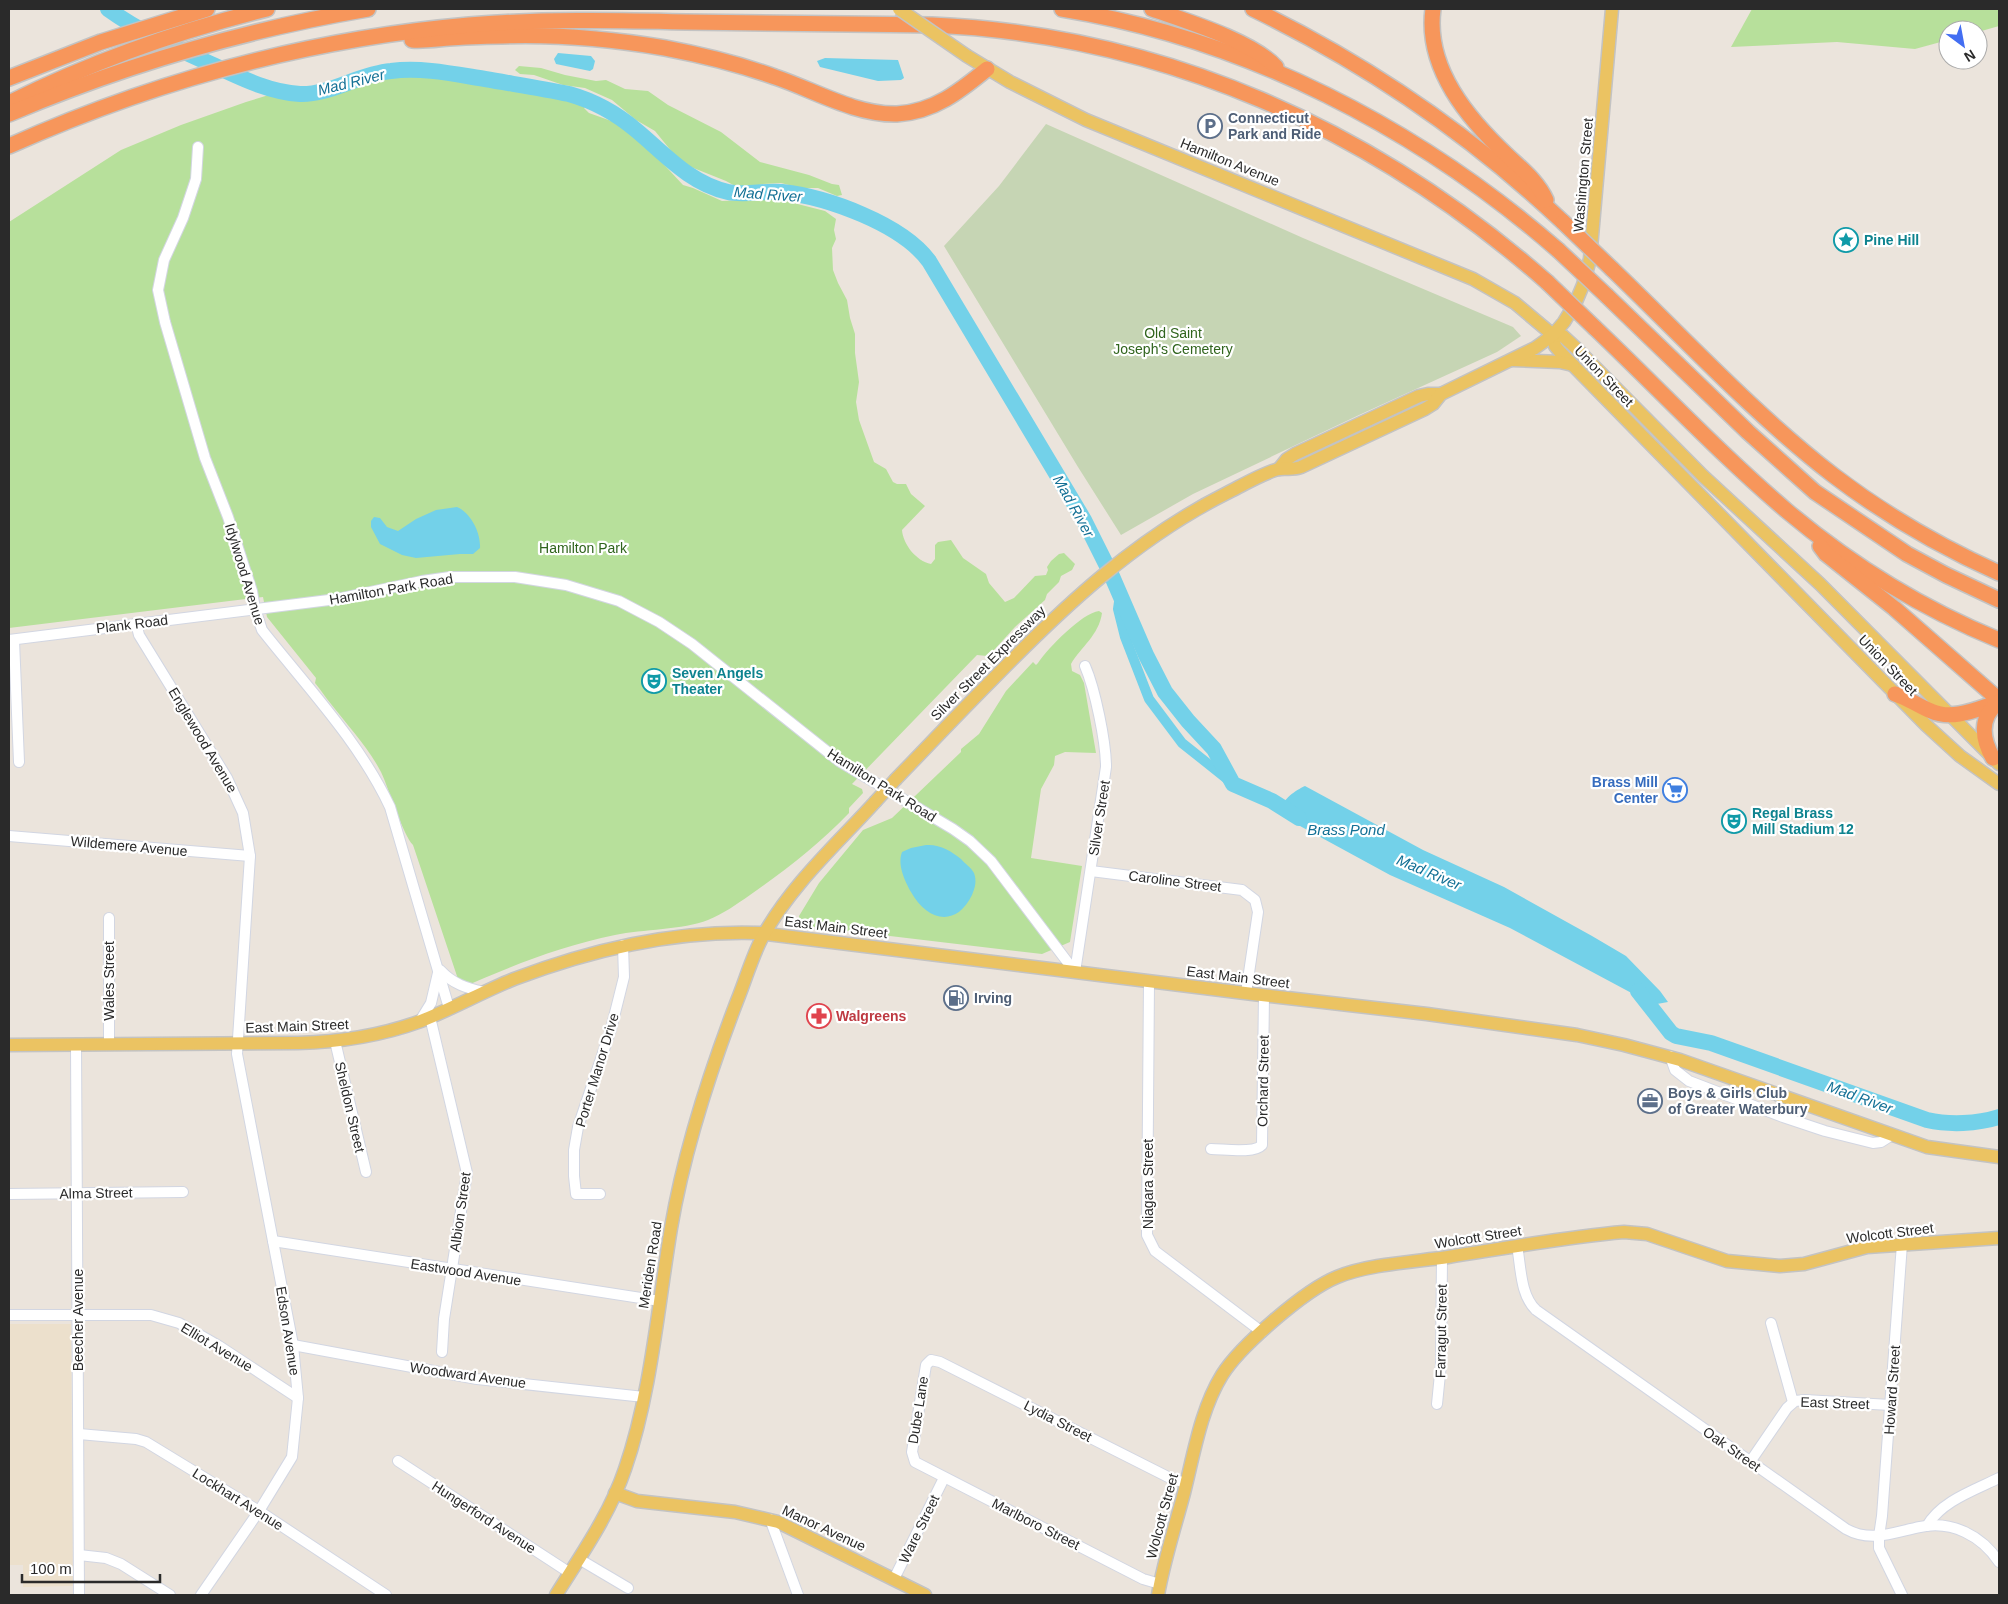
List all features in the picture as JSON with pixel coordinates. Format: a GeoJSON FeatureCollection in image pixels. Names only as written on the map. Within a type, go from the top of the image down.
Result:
{"type":"FeatureCollection","features":[{"type":"Feature","properties":{"kind":"highway"},"geometry":{"type":"LineString","coordinates":[[9,78],[101,42],[208,9]]}},
{"type":"Feature","properties":{"kind":"highway"},"geometry":{"type":"LineString","coordinates":[[9,103],[123,53],[183,32],[267,9]]}},
{"type":"Feature","properties":{"kind":"highway"},"geometry":{"type":"LineString","coordinates":[[9,114],[66,90],[207,44],[284,24],[368,9]]}},
{"type":"Feature","properties":{"kind":"highway"},"geometry":{"type":"LineString","coordinates":[[1062,9],[1166,32],[1217,49],[1284,75],[1356,110],[1419,147],[1504,206],[1558,250],[1771,454],[1815,492],[1907,554],[1946,576],[1999,600]]}},
{"type":"Feature","properties":{"kind":"highway"},"geometry":{"type":"LineString","coordinates":[[1152,9],[1254,50],[1270,61],[1284,75]]}},
{"type":"Feature","properties":{"kind":"highway"},"geometry":{"type":"LineString","coordinates":[[1252,9],[1319,43],[1402,93],[1471,142],[1551,210],[1748,401],[1834,476],[1913,528],[1999,573]]}},
{"type":"Feature","properties":{"kind":"highway"},"geometry":{"type":"LineString","coordinates":[[1433,9],[1432,25],[1435,47],[1439,63],[1450,87],[1479,126],[1537,183],[1551,210]]}},
{"type":"Feature","properties":{"kind":"highway"},"geometry":{"type":"LineString","coordinates":[[9,146],[90,112],[181,81],[248,63],[315,48],[394,34],[470,25],[555,20],[932,25],[1002,31],[1092,45],[1139,56],[1221,82],[1271,103],[1333,133],[1390,165],[1439,197],[1497,240],[1547,282],[1756,483],[1812,531],[1909,596],[1999,640]]}},
{"type":"Feature","properties":{"kind":"highway"},"geometry":{"type":"LineString","coordinates":[[394,34],[414,41],[473,37],[534,36],[592,38],[642,45],[689,53],[735,64],[856,107],[888,114],[914,112],[938,104],[960,91],[987,69]]}},
{"type":"Feature","properties":{"kind":"highway"},"geometry":{"type":"LineString","coordinates":[[1812,531],[1819,546],[1826,554],[1894,608],[1999,702]]}},
{"type":"Feature","properties":{"kind":"highway"},"geometry":{"type":"LineString","coordinates":[[1895,694],[1930,711],[1949,715],[1961,714],[1999,702]]}},
{"type":"Feature","properties":{"kind":"highway"},"geometry":{"type":"LineString","coordinates":[[1996,761],[1984,740],[1984,728],[1988,714],[1999,702]]}},
{"type":"Feature","properties":{"kind":"main road","name":"Hamilton Avenue"},"geometry":{"type":"LineString","coordinates":[[899,9],[987,69],[1031,94],[1093,123],[1473,279],[1515,303],[1553,334]]}},
{"type":"Feature","properties":{"kind":"main road","name":"Washington Street"},"geometry":{"type":"LineString","coordinates":[[1553,334],[1564,322],[1575,304],[1590,260],[1612,9]]}},
{"type":"Feature","properties":{"kind":"main road","name":"Silver Street Expressway"},"geometry":{"type":"LineString","coordinates":[[764,934],[802,880],[896,779],[1026,644],[1119,561],[1183,516],[1279,469],[1287,459],[1295,454],[1419,396],[1441,394],[1539,345],[1553,334]]}},
{"type":"Feature","properties":{"kind":"main road","name":"Union Street"},"geometry":{"type":"LineString","coordinates":[[1996,761],[1808,572],[1703,476],[1576,348],[1563,336],[1553,334],[1557,349],[1895,694],[1947,745],[1999,784]]}},
{"type":"Feature","properties":{"kind":"main road"},"geometry":{"type":"LineString","coordinates":[[1509,360],[1560,362],[1573,365]]}},
{"type":"Feature","properties":{"kind":"main road","name":"East Main Street"},"geometry":{"type":"LineString","coordinates":[[9,1045],[335,1042],[377,1035],[425,1019],[484,992],[562,962],[623,945],[731,932],[764,934],[1547,1030],[1670,1056],[1935,1149],[1999,1157]]}},
{"type":"Feature","properties":{"kind":"main road","name":"Meriden Road"},"geometry":{"type":"LineString","coordinates":[[556,1595],[615,1493],[632,1446],[644,1396],[675,1208],[684,1165],[723,1038],[764,934]]}},
{"type":"Feature","properties":{"kind":"main road","name":"Wolcott Street"},"geometry":{"type":"LineString","coordinates":[[1159,1590],[1204,1416],[1215,1389],[1230,1364],[1262,1332],[1306,1296],[1335,1278],[1359,1271],[1613,1233],[1636,1232],[1729,1261],[1780,1266],[1804,1264],[1867,1247],[1999,1238]]}},
{"type":"Feature","properties":{"kind":"main road","name":"Manor Avenue"},"geometry":{"type":"LineString","coordinates":[[615,1493],[637,1501],[735,1512],[770,1519],[787,1525],[925,1595]]}},
{"type":"Feature","properties":{"kind":"street","name":"Idylwood Avenue"},"geometry":{"type":"LineString","coordinates":[[198,147],[196,179],[183,218],[164,260],[158,290],[165,322],[205,458],[228,517],[252,591],[255,609],[262,630],[361,754],[377,780],[390,807],[449,1008]]}},
{"type":"Feature","properties":{"kind":"street","name":"Hamilton Park Road"},"geometry":{"type":"LineString","coordinates":[[255,609],[350,597],[435,579],[482,576],[528,579],[566,586],[592,592],[625,604],[686,639],[839,761],[970,840],[998,871],[1075,972]]}},
{"type":"Feature","properties":{"kind":"street","name":"Plank Road"},"geometry":{"type":"LineString","coordinates":[[11,640],[255,609]]}},
{"type":"Feature","properties":{"kind":"street","name":"Englewood Avenue"},"geometry":{"type":"LineString","coordinates":[[136,624],[139,635],[236,794],[243,813],[250,856],[237,1044]]}},
{"type":"Feature","properties":{"kind":"street"},"geometry":{"type":"LineString","coordinates":[[11,640],[19,762]]}},
{"type":"Feature","properties":{"kind":"street","name":"Silver Street"},"geometry":{"type":"LineString","coordinates":[[1075,972],[1105,778],[1106,759],[1091,682],[1084,666]]}},
{"type":"Feature","properties":{"kind":"street","name":"Wildemere Avenue"},"geometry":{"type":"LineString","coordinates":[[9,836],[250,856]]}},
{"type":"Feature","properties":{"kind":"street","name":"Caroline Street"},"geometry":{"type":"LineString","coordinates":[[1091,871],[1242,890],[1255,900],[1258,912],[1246,993]]}},
{"type":"Feature","properties":{"kind":"street","name":"Wales Street"},"geometry":{"type":"LineString","coordinates":[[108,918],[109,1044]]}},
{"type":"Feature","properties":{"kind":"street","name":"Porter Manor Drive"},"geometry":{"type":"LineString","coordinates":[[600,1194],[576,1194],[574,1150],[578,1127],[611,1029],[624,977],[623,945]]}},
{"type":"Feature","properties":{"kind":"street"},"geometry":{"type":"LineString","coordinates":[[439,970],[448,979],[462,987],[484,992]]}},
{"type":"Feature","properties":{"kind":"street"},"geometry":{"type":"LineString","coordinates":[[425,1019],[439,970]]}},
{"type":"Feature","properties":{"kind":"street","name":"Niagara Street"},"geometry":{"type":"LineString","coordinates":[[1149,981],[1147,1235],[1155,1251],[1262,1332]]}},
{"type":"Feature","properties":{"kind":"street","name":"Orchard Street"},"geometry":{"type":"LineString","coordinates":[[1211,1149],[1246,1150],[1259,1148],[1262,1145],[1264,995]]}},
{"type":"Feature","properties":{"kind":"street","name":"Albion Street"},"geometry":{"type":"LineString","coordinates":[[425,1019],[467,1173],[444,1319],[442,1352]]}},
{"type":"Feature","properties":{"kind":"street","name":"Sheldon Street"},"geometry":{"type":"LineString","coordinates":[[335,1042],[366,1172]]}},
{"type":"Feature","properties":{"kind":"street","name":"Beecher Avenue"},"geometry":{"type":"LineString","coordinates":[[76,1044],[80,1595]]}},
{"type":"Feature","properties":{"kind":"street","name":"Edson Avenue"},"geometry":{"type":"LineString","coordinates":[[202,1595],[259,1511],[292,1456],[298,1398],[292,1345],[237,1054],[237,1044]]}},
{"type":"Feature","properties":{"kind":"street"},"geometry":{"type":"LineString","coordinates":[[1670,1056],[1675,1070],[1690,1081],[1783,1117],[1825,1131],[1873,1143],[1881,1142],[1892,1135]]}},
{"type":"Feature","properties":{"kind":"street","name":"Alma Street"},"geometry":{"type":"LineString","coordinates":[[9,1194],[183,1192]]}},
{"type":"Feature","properties":{"kind":"street","name":"Eastwood Avenue"},"geometry":{"type":"LineString","coordinates":[[272,1242],[660,1301]]}},
{"type":"Feature","properties":{"kind":"street","name":"Howard Street"},"geometry":{"type":"LineString","coordinates":[[1878,1536],[1882,1516],[1902,1244]]}},
{"type":"Feature","properties":{"kind":"street","name":"Oak Street"},"geometry":{"type":"LineString","coordinates":[[1517,1246],[1526,1294],[1529,1303],[1536,1310],[1846,1529],[1863,1536],[1878,1536],[1926,1526],[1944,1526],[1965,1532],[1986,1545],[1999,1562]]}},
{"type":"Feature","properties":{"kind":"street","name":"Farragut Street"},"geometry":{"type":"LineString","coordinates":[[1437,1404],[1441,1364],[1442,1258]]}},
{"type":"Feature","properties":{"kind":"street","name":"Elliot Avenue"},"geometry":{"type":"LineString","coordinates":[[9,1315],[151,1315],[179,1323],[219,1346],[298,1398]]}},
{"type":"Feature","properties":{"kind":"street"},"geometry":{"type":"LineString","coordinates":[[1771,1323],[1793,1402]]}},
{"type":"Feature","properties":{"kind":"street","name":"Woodward Avenue"},"geometry":{"type":"LineString","coordinates":[[292,1345],[477,1379],[644,1396]]}},
{"type":"Feature","properties":{"kind":"street","name":"Lydia Street"},"geometry":{"type":"LineString","coordinates":[[930,1361],[940,1362],[1172,1479],[1186,1483]]}},
{"type":"Feature","properties":{"kind":"street","name":"Dube Lane"},"geometry":{"type":"LineString","coordinates":[[913,1460],[912,1452],[925,1368],[930,1361]]}},
{"type":"Feature","properties":{"kind":"street","name":"East Street"},"geometry":{"type":"LineString","coordinates":[[1750,1462],[1793,1402],[1805,1400],[1890,1405]]}},
{"type":"Feature","properties":{"kind":"street","name":"Lockhart Avenue"},"geometry":{"type":"LineString","coordinates":[[79,1434],[136,1439],[146,1442],[259,1511],[386,1595]]}},
{"type":"Feature","properties":{"kind":"street","name":"Marlboro Street"},"geometry":{"type":"LineString","coordinates":[[913,1460],[918,1465],[1143,1579],[1159,1590]]}},
{"type":"Feature","properties":{"kind":"street","name":"Hungerford Avenue"},"geometry":{"type":"LineString","coordinates":[[398,1461],[570,1573]]}},
{"type":"Feature","properties":{"kind":"street","name":"Ware Street"},"geometry":{"type":"LineString","coordinates":[[894,1579],[944,1478]]}},
{"type":"Feature","properties":{"kind":"street"},"geometry":{"type":"LineString","coordinates":[[1926,1526],[1934,1514],[1943,1507],[1999,1478]]}},
{"type":"Feature","properties":{"kind":"street"},"geometry":{"type":"LineString","coordinates":[[770,1519],[798,1595]]}},
{"type":"Feature","properties":{"kind":"street"},"geometry":{"type":"LineString","coordinates":[[1878,1536],[1880,1552],[1902,1595]]}},
{"type":"Feature","properties":{"kind":"street"},"geometry":{"type":"LineString","coordinates":[[79,1556],[106,1558],[121,1564],[170,1595]]}},
{"type":"Feature","properties":{"kind":"street"},"geometry":{"type":"LineString","coordinates":[[578,1559],[628,1588]]}},
{"type":"Feature","properties":{"kind":"shaded area"},"geometry":{"type":"Polygon","coordinates":[[[9,1324],[71,1324],[73,1586],[23,1587],[23,1565],[9,1565],[9,1324]]]}},
{"type":"Feature","properties":{"kind":"green space"},"geometry":{"type":"Polygon","coordinates":[[[1752,9],[1999,9],[1999,26],[1988,29],[1988,20],[1938,20],[1938,43],[1915,49],[1837,42],[1731,47],[1752,9]]]}},
{"type":"Feature","properties":{"kind":"green space"},"geometry":{"type":"Polygon","coordinates":[[[519,66],[541,68],[596,81],[606,80],[625,89],[648,91],[668,105],[721,132],[760,162],[839,185],[842,195],[837,196],[818,188],[801,188],[781,183],[763,184],[746,188],[737,187],[681,163],[655,131],[636,120],[612,100],[585,88],[563,85],[534,75],[520,74],[515,70],[519,66]]]}},
{"type":"Feature","properties":{"kind":"green space","name":"Hamilton Park"},"geometry":{"type":"Polygon","coordinates":[[[394,67],[539,83],[568,91],[590,101],[584,108],[589,113],[617,123],[643,142],[683,185],[722,201],[778,199],[825,211],[836,219],[834,230],[836,239],[832,248],[833,270],[847,300],[855,334],[855,353],[859,382],[856,402],[859,420],[874,462],[886,469],[893,482],[906,484],[911,494],[925,506],[902,530],[905,541],[911,551],[915,556],[931,564],[935,559],[935,545],[938,542],[951,540],[963,558],[986,574],[989,583],[1005,602],[1014,598],[1035,576],[1046,575],[1047,567],[1059,554],[1064,553],[1075,564],[1072,570],[1061,576],[1059,582],[1047,594],[1045,600],[987,656],[977,655],[852,784],[862,789],[863,793],[849,808],[849,813],[802,856],[730,909],[698,923],[675,928],[626,933],[575,945],[517,964],[461,988],[413,845],[401,822],[381,772],[364,745],[315,683],[316,678],[267,617],[263,597],[9,628],[9,222],[121,150],[181,125],[298,86],[309,87],[394,67]]]}},
{"type":"Feature","properties":{"kind":"green space","name":"Old Saint Joseph's Cemetery"},"geometry":{"type":"Polygon","coordinates":[[[1046,124],[1303,238],[1513,327],[1521,336],[1497,352],[1193,494],[1121,535],[944,246],[999,186],[1046,124]]]}},
{"type":"Feature","properties":{"kind":"green space"},"geometry":{"type":"Polygon","coordinates":[[[1099,611],[1102,613],[1097,628],[1071,664],[1072,671],[1080,675],[1084,683],[1096,753],[1065,752],[1055,756],[1054,765],[1041,789],[1031,858],[1082,866],[1070,942],[1042,954],[806,926],[800,922],[799,916],[819,883],[863,830],[892,818],[961,752],[961,749],[979,734],[1006,691],[1033,662],[1036,665],[1057,640],[1075,624],[1092,613],[1099,611]]]}},
{"type":"Feature","properties":{"kind":"water"},"geometry":{"type":"Polygon","coordinates":[[[558,53],[591,56],[595,61],[593,69],[590,71],[556,64],[554,59],[558,53]]]}},
{"type":"Feature","properties":{"kind":"water"},"geometry":{"type":"Polygon","coordinates":[[[825,58],[898,60],[904,78],[901,80],[878,81],[820,67],[817,61],[825,58]]]}},
{"type":"Feature","properties":{"kind":"water"},"geometry":{"type":"Polygon","coordinates":[[[457,507],[467,514],[477,530],[480,548],[473,554],[416,558],[402,555],[380,544],[371,527],[371,521],[374,517],[380,518],[387,527],[398,531],[416,519],[436,510],[457,507]]]}},
{"type":"Feature","properties":{"kind":"water","name":"Brass Pond"},"geometry":{"type":"Polygon","coordinates":[[[1305,786],[1423,850],[1504,887],[1626,956],[1660,991],[1668,1002],[1657,1004],[1649,1010],[1639,997],[1510,928],[1390,875],[1289,820],[1282,810],[1285,800],[1305,786]]]}},
{"type":"Feature","properties":{"kind":"water"},"geometry":{"type":"Polygon","coordinates":[[[926,845],[941,847],[949,851],[961,859],[974,873],[975,884],[972,895],[958,913],[941,917],[933,914],[918,902],[906,883],[900,862],[902,852],[926,845]]]}},
{"type":"Feature","properties":{"kind":"waterway","name":"Mad River"},"geometry":{"type":"LineString","coordinates":[[108,9],[145,32],[184,52],[254,83],[288,93],[300,94],[322,91],[379,73],[426,70],[569,94],[596,104],[621,118],[678,167],[714,188],[734,193],[782,192],[820,200],[862,214],[901,235],[929,261],[1084,520],[1165,692],[1214,749],[1233,784],[1272,801],[1299,818]]}},
{"type":"Feature","properties":{"kind":"waterway"},"geometry":{"type":"LineString","coordinates":[[1120,595],[1118,609],[1125,637],[1149,699],[1182,743],[1231,782]]}},
{"type":"Feature","properties":{"kind":"waterway","name":"Mad River"},"geometry":{"type":"LineString","coordinates":[[1638,991],[1671,1033],[1676,1036],[1711,1043],[1927,1120],[1944,1123],[1963,1123],[1999,1117]]}},
{"type":"Feature","properties":{"kind":"place","name":"Connecticut Park and Ride"},"geometry":{"type":"Point","coordinates":[1210,126]}},
{"type":"Feature","properties":{"kind":"place","name":"Pine Hill"},"geometry":{"type":"Point","coordinates":[1846,240]}},
{"type":"Feature","properties":{"kind":"place","name":"Seven Angels Theater"},"geometry":{"type":"Point","coordinates":[654,681]}},
{"type":"Feature","properties":{"kind":"place","name":"Brass Mill Center"},"geometry":{"type":"Point","coordinates":[1675,790]}},
{"type":"Feature","properties":{"kind":"place","name":"Regal Brass Mill Stadium 12"},"geometry":{"type":"Point","coordinates":[1734,821]}},
{"type":"Feature","properties":{"kind":"place","name":"Irving"},"geometry":{"type":"Point","coordinates":[956,998]}},
{"type":"Feature","properties":{"kind":"place","name":"Walgreens"},"geometry":{"type":"Point","coordinates":[819,1016]}},
{"type":"Feature","properties":{"kind":"place","name":"Boys & Girls Club of Greater Waterbury"},"geometry":{"type":"Point","coordinates":[1650,1101]}}]}
